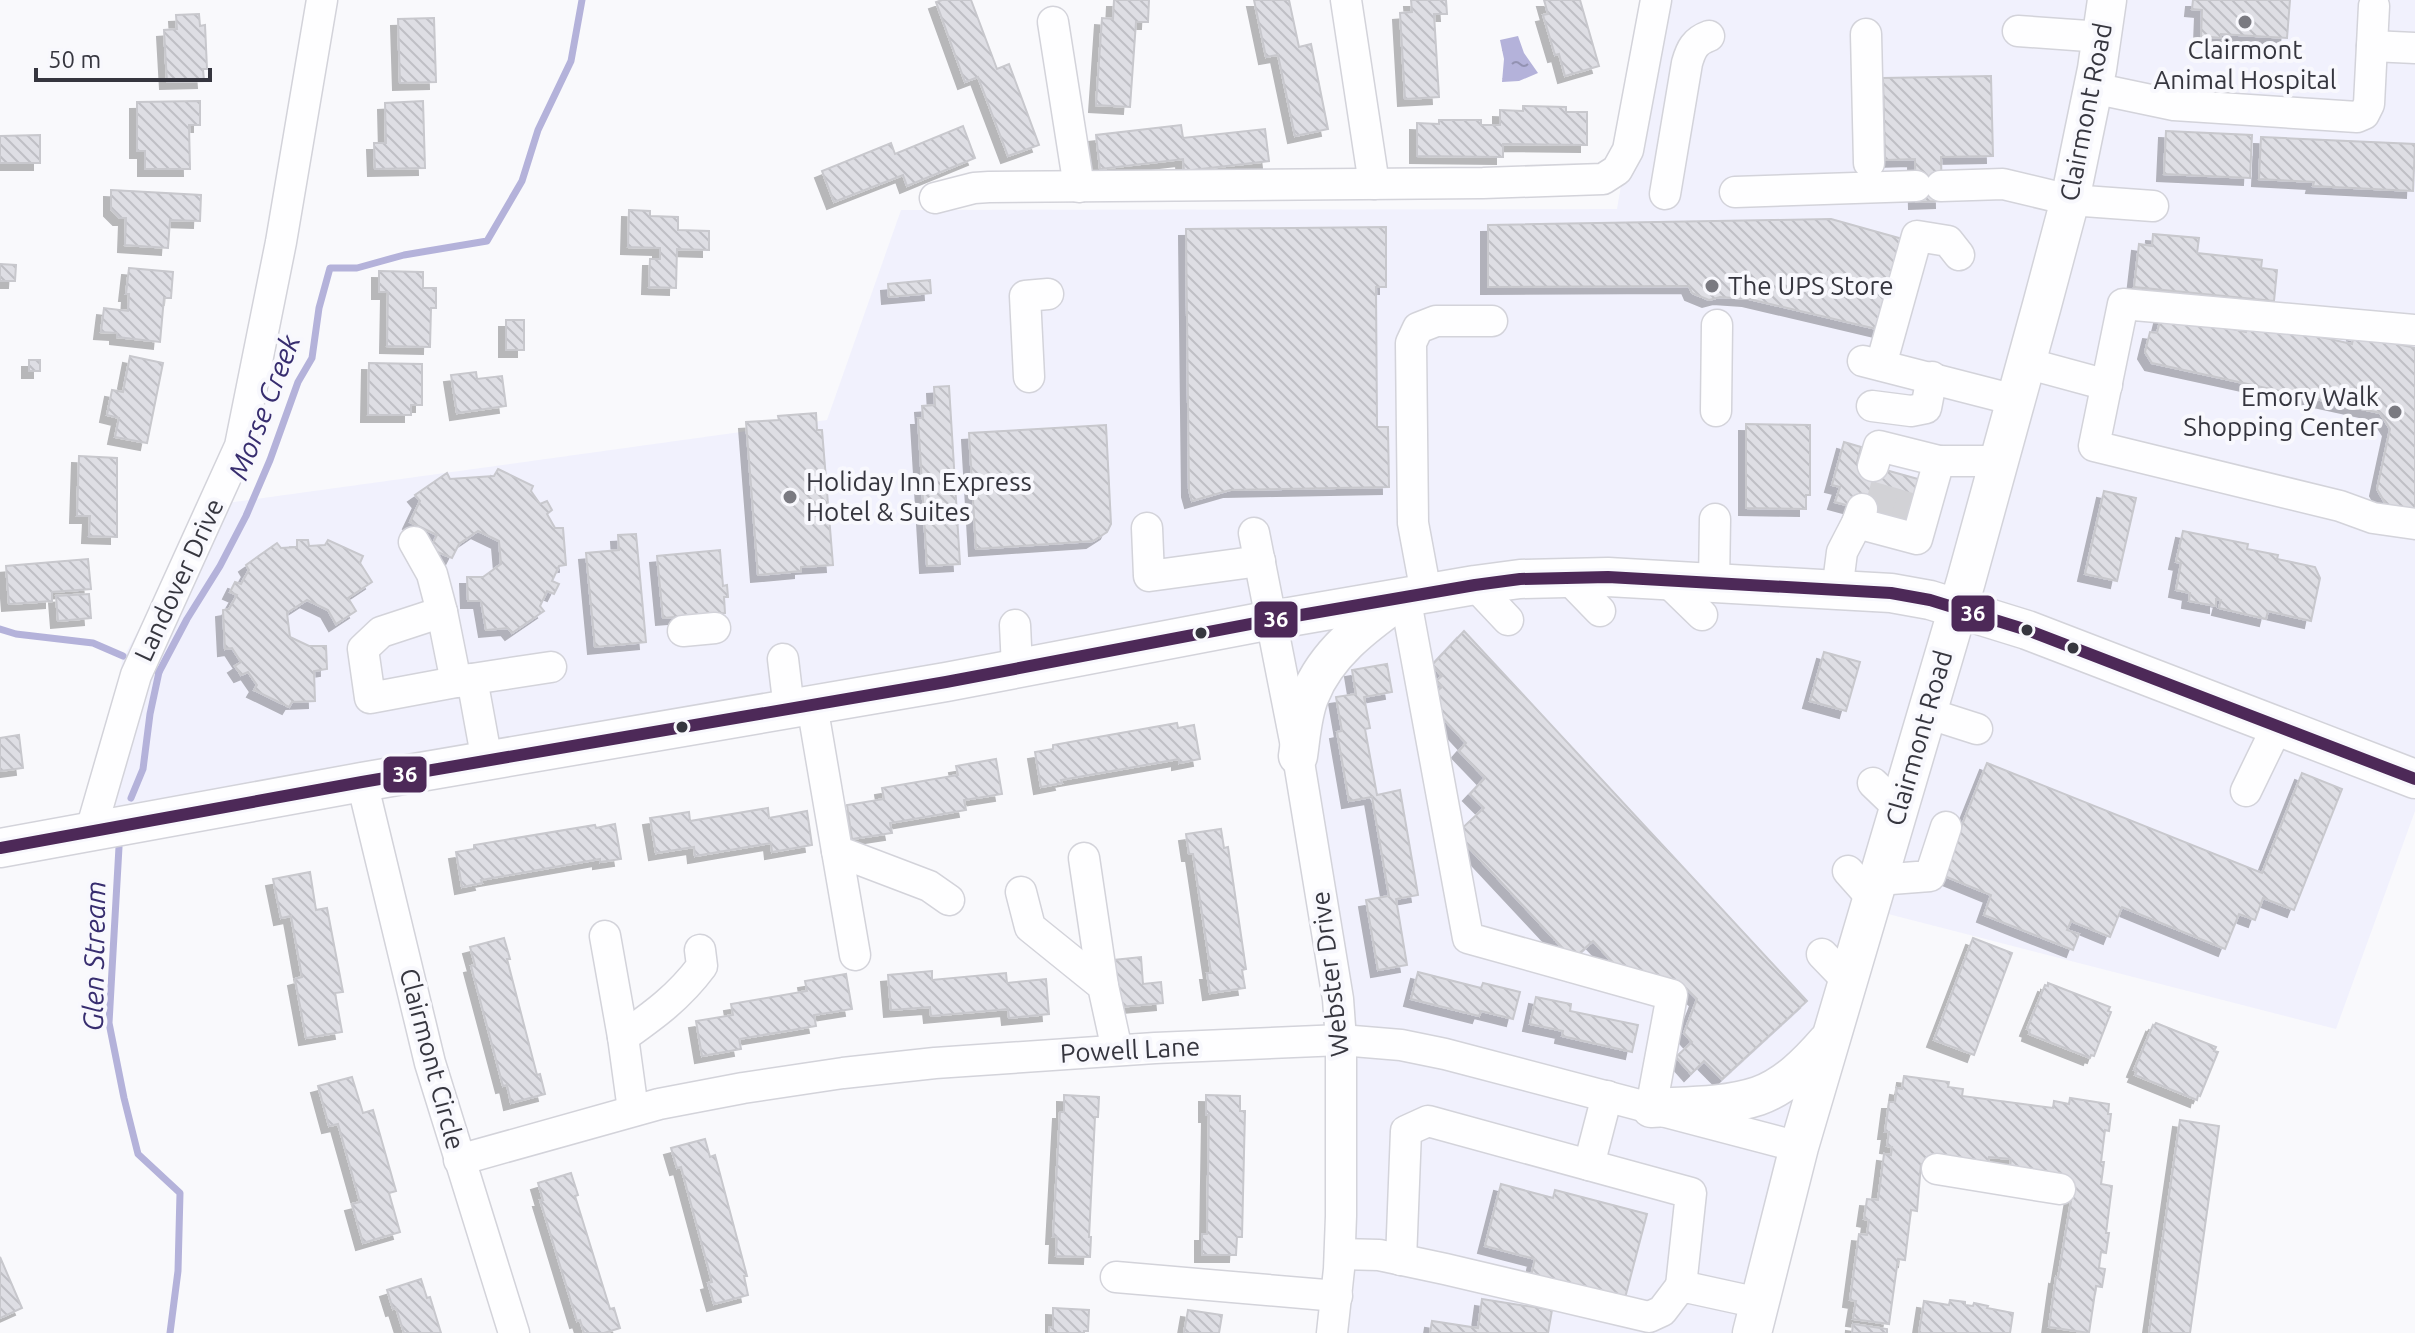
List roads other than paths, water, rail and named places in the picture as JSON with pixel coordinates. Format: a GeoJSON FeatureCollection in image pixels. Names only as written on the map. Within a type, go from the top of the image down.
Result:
{"type":"FeatureCollection","features":[{"type":"Feature","properties":{"kind":"main road","name":"Clairmont Road"},"geometry":{"type":"LineString","coordinates":[[1756,1318],[1799,1147],[1848,981],[1886,795],[1927,713],[2070,200],[2104,18]]}},
{"type":"Feature","properties":{"kind":"main road"},"geometry":{"type":"LineString","coordinates":[[0,848],[487,761],[707,712],[800,707],[1415,594],[1566,576],[1666,580],[1708,600],[1837,591],[1920,597],[2027,630],[2415,779]]}},
{"type":"Feature","properties":{"kind":"main road"},"geometry":{"type":"LineString","coordinates":[[1298,756],[1303,718],[1310,694],[1323,670],[1364,625],[1415,594]]}},
{"type":"Feature","properties":{"kind":"main road"},"geometry":{"type":"LineString","coordinates":[[1651,1108],[1757,1096],[1795,1075],[1832,1037]]}},
{"type":"Feature","properties":{"kind":"street","name":"Landover Drive"},"geometry":{"type":"LineString","coordinates":[[91,830],[136,675],[240,446],[281,242],[322,0]]}},
{"type":"Feature","properties":{"kind":"street"},"geometry":{"type":"LineString","coordinates":[[1346,0],[1374,184]]}},
{"type":"Feature","properties":{"kind":"street"},"geometry":{"type":"LineString","coordinates":[[935,198],[974,188],[1603,179],[1612,175],[1628,150],[1656,0]]}},
{"type":"Feature","properties":{"kind":"street"},"geometry":{"type":"LineString","coordinates":[[2093,88],[2174,105],[2357,117],[2368,108],[2374,6]]}},
{"type":"Feature","properties":{"kind":"street"},"geometry":{"type":"LineString","coordinates":[[2018,31],[2104,18]]}},
{"type":"Feature","properties":{"kind":"street"},"geometry":{"type":"LineString","coordinates":[[1053,22],[1079,187]]}},
{"type":"Feature","properties":{"kind":"street"},"geometry":{"type":"LineString","coordinates":[[1866,34],[1869,163]]}},
{"type":"Feature","properties":{"kind":"street"},"geometry":{"type":"LineString","coordinates":[[1665,194],[1687,63],[1691,49],[1700,39],[1709,36]]}},
{"type":"Feature","properties":{"kind":"street"},"geometry":{"type":"LineString","coordinates":[[2372,46],[2415,48]]}},
{"type":"Feature","properties":{"kind":"street"},"geometry":{"type":"LineString","coordinates":[[1735,192],[2003,184],[2070,200],[2153,206]]}},
{"type":"Feature","properties":{"kind":"street"},"geometry":{"type":"LineString","coordinates":[[1959,255],[1948,241],[1917,236],[1871,363],[2015,400]]}},
{"type":"Feature","properties":{"kind":"street"},"geometry":{"type":"LineString","coordinates":[[1029,377],[1025,296],[1048,294]]}},
{"type":"Feature","properties":{"kind":"street"},"geometry":{"type":"LineString","coordinates":[[2415,330],[2123,304],[2094,446],[2340,506],[2373,518],[2415,524]]}},
{"type":"Feature","properties":{"kind":"street"},"geometry":{"type":"LineString","coordinates":[[1492,321],[1436,321],[1418,328],[1411,343],[1415,594],[1468,938],[1672,995],[1651,1108]]}},
{"type":"Feature","properties":{"kind":"street"},"geometry":{"type":"LineString","coordinates":[[1716,411],[1717,325]]}},
{"type":"Feature","properties":{"kind":"street"},"geometry":{"type":"LineString","coordinates":[[2026,363],[2107,385]]}},
{"type":"Feature","properties":{"kind":"street"},"geometry":{"type":"LineString","coordinates":[[1872,406],[1911,411],[1926,408],[1932,377]]}},
{"type":"Feature","properties":{"kind":"street"},"geometry":{"type":"LineString","coordinates":[[1837,591],[1842,552],[1882,522],[1917,539],[1907,464],[1998,461]]}},
{"type":"Feature","properties":{"kind":"street"},"geometry":{"type":"LineString","coordinates":[[1708,600],[1715,519]]}},
{"type":"Feature","properties":{"kind":"street","name":"Webster Drive"},"geometry":{"type":"LineString","coordinates":[[1147,528],[1149,576],[1257,547],[1298,756],[1338,999],[1341,1040],[1340,1254],[1332,1333]]}},
{"type":"Feature","properties":{"kind":"street"},"geometry":{"type":"LineString","coordinates":[[414,542],[432,574],[487,761]]}},
{"type":"Feature","properties":{"kind":"street"},"geometry":{"type":"LineString","coordinates":[[1566,576],[1600,611]]}},
{"type":"Feature","properties":{"kind":"street"},"geometry":{"type":"LineString","coordinates":[[1475,585],[1508,620]]}},
{"type":"Feature","properties":{"kind":"street"},"geometry":{"type":"LineString","coordinates":[[442,612],[381,632],[363,649],[370,698],[551,667]]}},
{"type":"Feature","properties":{"kind":"street"},"geometry":{"type":"LineString","coordinates":[[1015,625],[1017,668]]}},
{"type":"Feature","properties":{"kind":"street"},"geometry":{"type":"LineString","coordinates":[[683,631],[715,628]]}},
{"type":"Feature","properties":{"kind":"street"},"geometry":{"type":"LineString","coordinates":[[783,659],[800,707],[837,851],[855,955]]}},
{"type":"Feature","properties":{"kind":"street"},"geometry":{"type":"LineString","coordinates":[[1927,713],[1977,729]]}},
{"type":"Feature","properties":{"kind":"street"},"geometry":{"type":"LineString","coordinates":[[2246,791],[2278,725]]}},
{"type":"Feature","properties":{"kind":"street","name":"Clairmont Circle"},"geometry":{"type":"LineString","coordinates":[[362,782],[430,1063],[514,1333]]}},
{"type":"Feature","properties":{"kind":"street"},"geometry":{"type":"LineString","coordinates":[[1866,883],[1930,876],[1946,827]]}},
{"type":"Feature","properties":{"kind":"street"},"geometry":{"type":"LineString","coordinates":[[837,851],[929,886],[949,900]]}},
{"type":"Feature","properties":{"kind":"street"},"geometry":{"type":"LineString","coordinates":[[1084,858],[1103,986],[1117,1050]]}},
{"type":"Feature","properties":{"kind":"street"},"geometry":{"type":"LineString","coordinates":[[1021,892],[1030,927],[1103,986]]}},
{"type":"Feature","properties":{"kind":"street"},"geometry":{"type":"LineString","coordinates":[[605,936],[633,1110]]}},
{"type":"Feature","properties":{"kind":"street"},"geometry":{"type":"LineString","coordinates":[[623,1037],[684,990],[702,966],[700,950]]}},
{"type":"Feature","properties":{"kind":"street"},"geometry":{"type":"LineString","coordinates":[[1822,954],[1848,981]]}},
{"type":"Feature","properties":{"kind":"street","name":"Powell Lane"},"geometry":{"type":"LineString","coordinates":[[459,1160],[633,1110],[743,1088],[843,1073],[1117,1050],[1341,1040],[1423,1049],[1799,1147]]}},
{"type":"Feature","properties":{"kind":"street"},"geometry":{"type":"LineString","coordinates":[[1589,1165],[1607,1096]]}},
{"type":"Feature","properties":{"kind":"street"},"geometry":{"type":"LineString","coordinates":[[1340,1254],[1379,1255],[1649,1317],[1662,1311],[1681,1286],[1691,1193],[1428,1121],[1406,1131],[1401,1260]]}},
{"type":"Feature","properties":{"kind":"street"},"geometry":{"type":"LineString","coordinates":[[1937,1169],[2060,1189]]}},
{"type":"Feature","properties":{"kind":"street"},"geometry":{"type":"LineString","coordinates":[[1116,1277],[1337,1296]]}},
{"type":"Feature","properties":{"kind":"street"},"geometry":{"type":"LineString","coordinates":[[1681,1286],[1756,1318]]}},
{"type":"Feature","properties":{"kind":"water"},"geometry":{"type":"Polygon","coordinates":[[[1518,36],[1524,53],[1538,73],[1519,81],[1502,82],[1504,59],[1500,40],[1518,36]]]}},
{"type":"Feature","properties":{"kind":"waterway","name":"Morse Creek"},"geometry":{"type":"LineString","coordinates":[[159,672],[220,566],[270,460],[298,382],[312,358],[319,308],[330,268],[357,268],[404,255],[487,241],[522,181],[538,130],[571,61],[582,0]]}},
{"type":"Feature","properties":{"kind":"waterway"},"geometry":{"type":"LineString","coordinates":[[0,629],[16,634],[93,643],[123,656]]}},
{"type":"Feature","properties":{"kind":"waterway"},"geometry":{"type":"LineString","coordinates":[[131,798],[143,769],[157,671]]}},
{"type":"Feature","properties":{"kind":"waterway","name":"Glen Stream"},"geometry":{"type":"LineString","coordinates":[[119,847],[109,1023],[138,1154],[180,1193],[178,1271],[170,1333]]}},
{"type":"Feature","properties":{"kind":"tunnel"},"geometry":{"type":"LineString","coordinates":[[1878,514],[1890,471]]}},
{"type":"Feature","properties":{"kind":"tunnel"},"geometry":{"type":"LineString","coordinates":[[1905,522],[1918,479]]}},
{"type":"Feature","properties":{"kind":"place","name":"Clairmont Animal Hospital"},"geometry":{"type":"Point","coordinates":[2245,22]}},
{"type":"Feature","properties":{"kind":"place","name":"The UPS Store"},"geometry":{"type":"Point","coordinates":[1712,286]}},
{"type":"Feature","properties":{"kind":"place","name":"Emory Walk Shopping Center"},"geometry":{"type":"Point","coordinates":[2395,412]}},
{"type":"Feature","properties":{"kind":"place","name":"Holiday Inn Express Hotel & Suites"},"geometry":{"type":"Point","coordinates":[790,497]}}]}
